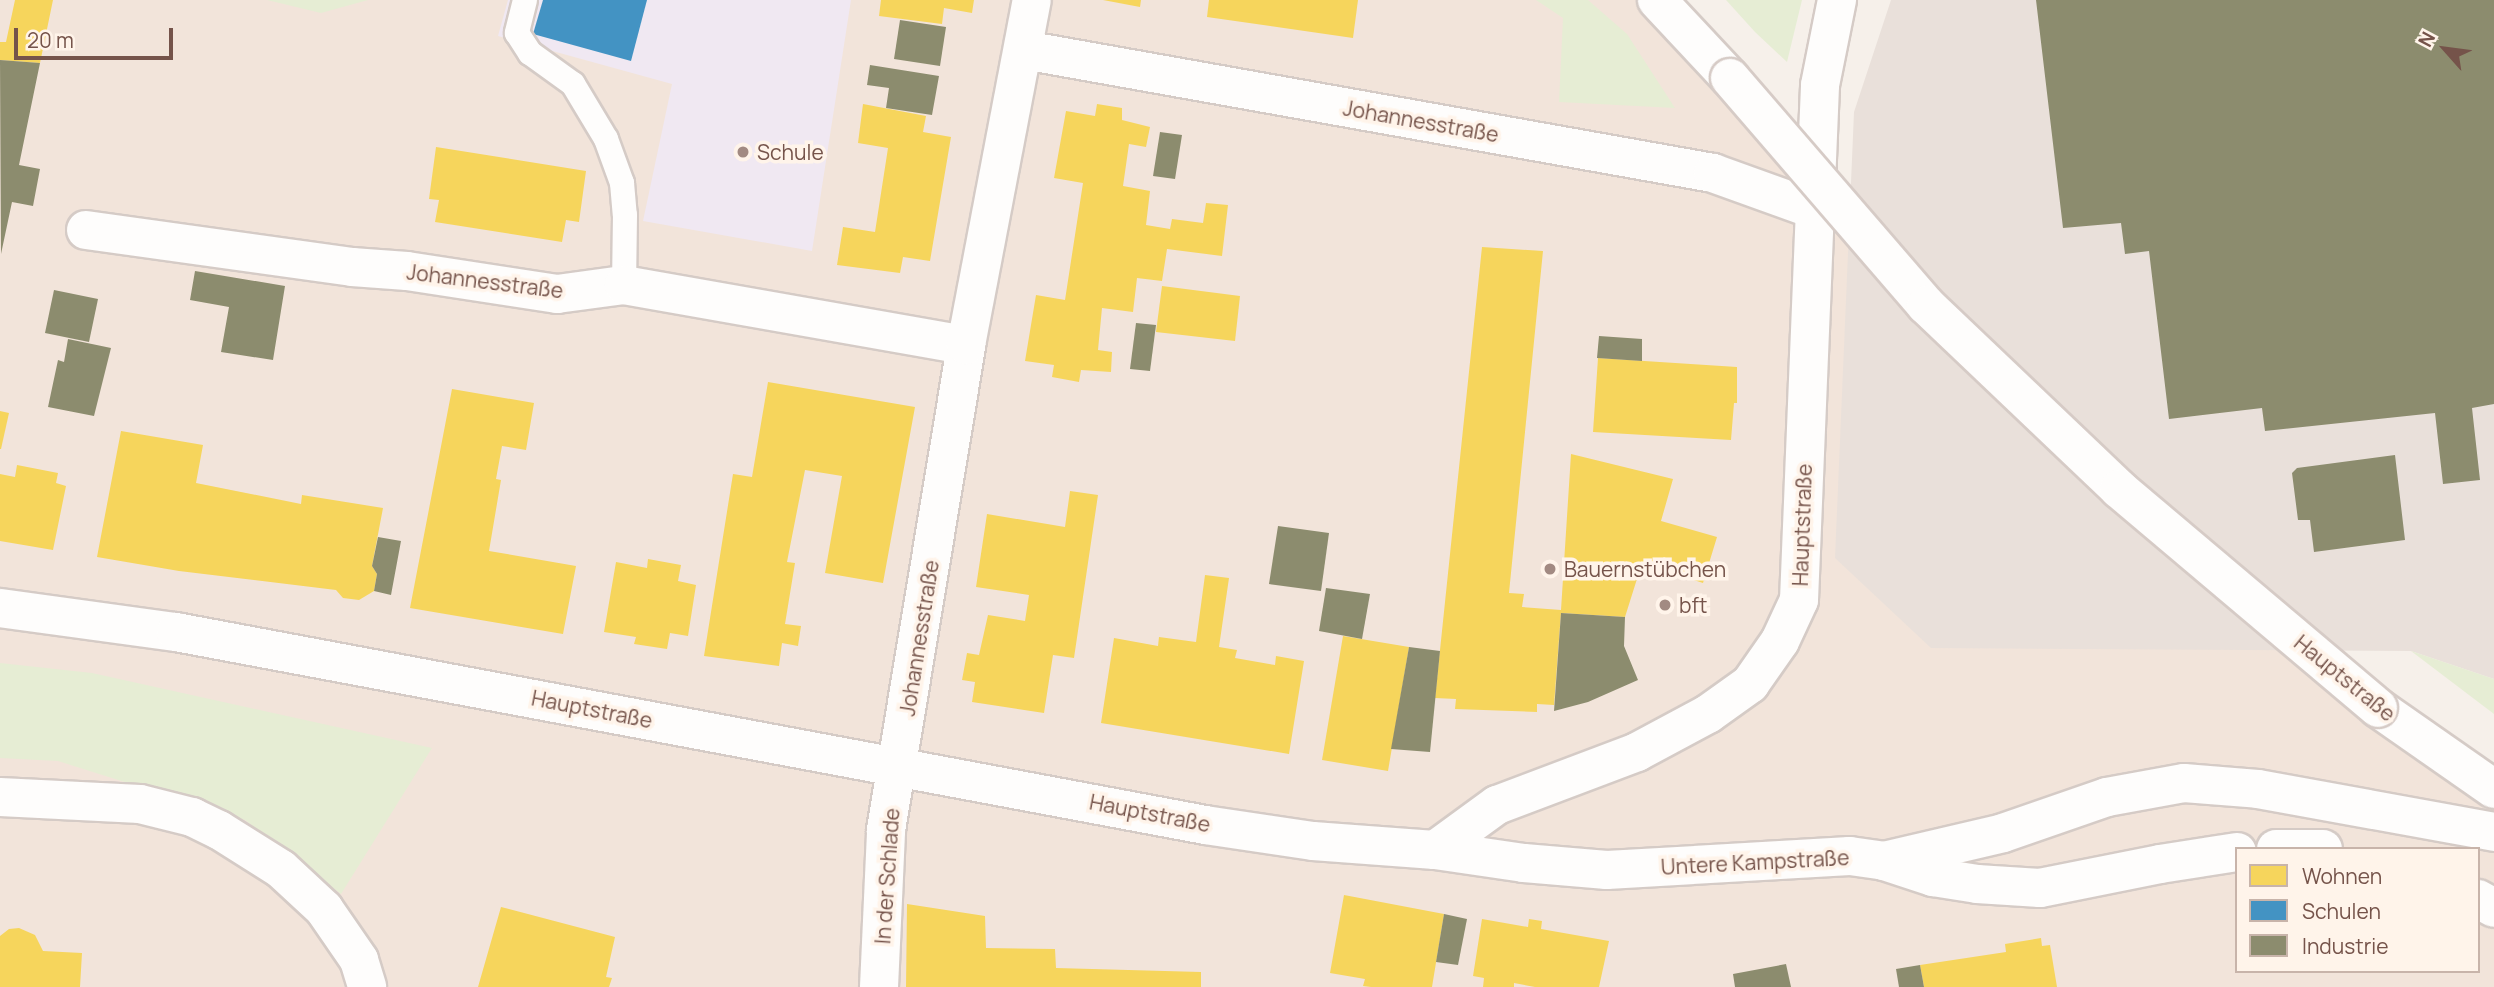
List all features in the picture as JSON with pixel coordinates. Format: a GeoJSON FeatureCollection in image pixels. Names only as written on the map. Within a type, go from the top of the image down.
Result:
{"type":"FeatureCollection","features":[{"type":"Feature","properties":{"kind":"street","name":"Johannesstraße"},"geometry":{"type":"LineString","coordinates":[[898,766],[966,345],[1032,0]]}},
{"type":"Feature","properties":{"kind":"street","name":"Hauptstraße"},"geometry":{"type":"LineString","coordinates":[[1657,0],[1730,78],[1926,305],[2119,489],[2378,708],[2494,789]]}},
{"type":"Feature","properties":{"kind":"street","name":"Hauptstraße"},"geometry":{"type":"LineString","coordinates":[[0,608],[176,632],[1232,829],[1312,841],[1435,850],[1497,805],[1637,752],[1708,714],[1750,684],[1780,641],[1799,600],[1820,85],[1837,0]]}},
{"type":"Feature","properties":{"kind":"street","name":"Johannesstraße"},"geometry":{"type":"LineString","coordinates":[[1024,50],[1713,173],[1813,209]]}},
{"type":"Feature","properties":{"kind":"street","name":"Johannesstraße"},"geometry":{"type":"LineString","coordinates":[[86,230],[352,267],[407,271],[557,294],[624,285],[966,345]]}},
{"type":"Feature","properties":{"kind":"street","name":"In der Schlade"},"geometry":{"type":"LineString","coordinates":[[879,987],[886,830],[898,766]]}},
{"type":"Feature","properties":{"kind":"street"},"geometry":{"type":"LineString","coordinates":[[1884,861],[2003,833],[2107,797],[2184,783],[2258,789],[2494,832]]}},
{"type":"Feature","properties":{"kind":"street"},"geometry":{"type":"LineString","coordinates":[[0,797],[140,804],[192,817],[219,830],[260,855],[305,889],[345,937],[359,960],[368,987]]}},
{"type":"Feature","properties":{"kind":"street","name":"Untere Kampstraße"},"geometry":{"type":"LineString","coordinates":[[1435,850],[1524,863],[1606,870],[1850,856],[1884,861],[1944,879],[2040,888],[2235,852]]}},
{"type":"Feature","properties":{"kind":"lane"},"geometry":{"type":"LineString","coordinates":[[525,0],[517,33],[530,53],[573,84],[606,139],[622,183],[625,215],[624,285]]}},
{"type":"Feature","properties":{"kind":"shaded area"},"geometry":{"type":"Polygon","coordinates":[[[0,0],[1657,0],[1926,305],[2494,789],[2494,987],[0,987],[0,0]]]}},
{"type":"Feature","properties":{"kind":"shaded area","name":"Schule"},"geometry":{"type":"Polygon","coordinates":[[[508,0],[851,0],[812,251],[643,221],[672,84],[498,36],[508,0]]]}},
{"type":"Feature","properties":{"kind":"shaded area"},"geometry":{"type":"Polygon","coordinates":[[[1891,0],[2494,0],[2494,679],[2411,651],[1931,648],[1835,558],[1854,112],[1891,0]]]}},
{"type":"Feature","properties":{"kind":"green space"},"geometry":{"type":"Polygon","coordinates":[[[267,0],[368,0],[321,13],[267,0]]]}},
{"type":"Feature","properties":{"kind":"green space"},"geometry":{"type":"Polygon","coordinates":[[[1536,0],[1588,0],[1627,34],[1675,108],[1559,102],[1563,18],[1536,0]]]}},
{"type":"Feature","properties":{"kind":"green space"},"geometry":{"type":"Polygon","coordinates":[[[1726,0],[1802,0],[1787,62],[1755,32],[1726,0]]]}},
{"type":"Feature","properties":{"kind":"green space"},"geometry":{"type":"Polygon","coordinates":[[[2411,651],[2494,679],[2494,714],[2411,651]]]}},
{"type":"Feature","properties":{"kind":"green space"},"geometry":{"type":"Polygon","coordinates":[[[0,663],[92,673],[432,748],[341,894],[245,820],[58,761],[0,758],[0,663]]]}},
{"type":"Feature","properties":{"kind":"building: Wohnen"},"geometry":{"type":"Polygon","coordinates":[[[15,0],[53,0],[40,63],[0,60],[0,42],[6,42],[15,0]]]}},
{"type":"Feature","properties":{"kind":"building: Wohnen"},"geometry":{"type":"Polygon","coordinates":[[[881,0],[974,0],[972,13],[944,8],[942,24],[879,16],[881,0]]]}},
{"type":"Feature","properties":{"kind":"building: Wohnen"},"geometry":{"type":"Polygon","coordinates":[[[1103,0],[1141,0],[1140,7],[1103,0]]]}},
{"type":"Feature","properties":{"kind":"building: Wohnen"},"geometry":{"type":"Polygon","coordinates":[[[1209,0],[1358,0],[1353,38],[1207,17],[1209,0]]]}},
{"type":"Feature","properties":{"kind":"building: Wohnen"},"geometry":{"type":"Polygon","coordinates":[[[863,104],[926,116],[923,132],[951,137],[930,261],[903,257],[900,273],[837,265],[843,227],[875,232],[888,148],[858,143],[863,104]]]}},
{"type":"Feature","properties":{"kind":"building: Wohnen"},"geometry":{"type":"Polygon","coordinates":[[[1097,104],[1122,108],[1122,120],[1150,127],[1146,147],[1129,144],[1123,186],[1150,191],[1146,225],[1170,229],[1172,219],[1203,223],[1206,203],[1228,205],[1222,256],[1167,249],[1162,281],[1137,278],[1133,312],[1102,308],[1098,350],[1112,352],[1111,372],[1081,370],[1079,382],[1052,377],[1054,365],[1025,361],[1036,295],[1065,300],[1083,183],[1054,178],[1066,111],[1095,116],[1097,104]]]}},
{"type":"Feature","properties":{"kind":"building: Wohnen"},"geometry":{"type":"Polygon","coordinates":[[[436,147],[586,171],[579,222],[566,220],[562,242],[435,222],[439,200],[429,199],[436,147]]]}},
{"type":"Feature","properties":{"kind":"building: Wohnen"},"geometry":{"type":"Polygon","coordinates":[[[1482,247],[1543,251],[1509,593],[1524,594],[1522,607],[1561,610],[1571,454],[1673,479],[1661,521],[1717,537],[1703,583],[1642,563],[1625,617],[1561,613],[1554,705],[1537,704],[1537,712],[1455,709],[1456,699],[1435,698],[1482,247]]]}},
{"type":"Feature","properties":{"kind":"building: Wohnen"},"geometry":{"type":"Polygon","coordinates":[[[1162,286],[1240,296],[1235,341],[1156,332],[1162,286]]]}},
{"type":"Feature","properties":{"kind":"building: Wohnen"},"geometry":{"type":"Polygon","coordinates":[[[1598,358],[1737,367],[1737,403],[1734,403],[1731,440],[1593,432],[1598,358]]]}},
{"type":"Feature","properties":{"kind":"building: Wohnen"},"geometry":{"type":"Polygon","coordinates":[[[768,382],[915,407],[883,583],[825,573],[842,476],[805,470],[787,562],[795,563],[785,624],[801,626],[798,646],[782,643],[779,666],[704,656],[733,474],[752,477],[768,382]]]}},
{"type":"Feature","properties":{"kind":"building: Wohnen"},"geometry":{"type":"Polygon","coordinates":[[[452,389],[534,403],[526,450],[502,446],[496,479],[501,480],[489,551],[576,566],[563,634],[410,608],[452,389]]]}},
{"type":"Feature","properties":{"kind":"building: Wohnen"},"geometry":{"type":"Polygon","coordinates":[[[0,411],[9,413],[1,449],[0,449],[0,411]]]}},
{"type":"Feature","properties":{"kind":"building: Wohnen"},"geometry":{"type":"Polygon","coordinates":[[[121,431],[203,445],[196,483],[301,504],[302,495],[383,508],[372,566],[377,574],[374,591],[359,600],[343,598],[336,590],[179,571],[97,557],[121,431]]]}},
{"type":"Feature","properties":{"kind":"building: Wohnen"},"geometry":{"type":"Polygon","coordinates":[[[17,465],[58,473],[56,483],[66,486],[53,550],[0,541],[0,474],[15,477],[17,465]]]}},
{"type":"Feature","properties":{"kind":"building: Wohnen"},"geometry":{"type":"Polygon","coordinates":[[[1070,491],[1098,495],[1074,658],[1053,655],[1044,713],[972,702],[975,682],[962,680],[967,653],[979,655],[988,615],[1025,621],[1029,595],[976,587],[987,514],[1065,527],[1070,491]]]}},
{"type":"Feature","properties":{"kind":"building: Wohnen"},"geometry":{"type":"Polygon","coordinates":[[[648,559],[681,565],[678,581],[696,585],[688,636],[670,633],[667,649],[634,644],[636,637],[604,632],[616,562],[647,568],[648,559]]]}},
{"type":"Feature","properties":{"kind":"building: Wohnen"},"geometry":{"type":"Polygon","coordinates":[[[1205,575],[1229,578],[1219,647],[1237,650],[1235,658],[1275,665],[1276,656],[1304,661],[1289,754],[1101,723],[1114,638],[1158,646],[1159,637],[1196,642],[1205,575]]]}},
{"type":"Feature","properties":{"kind":"building: Wohnen"},"geometry":{"type":"Polygon","coordinates":[[[1343,636],[1409,647],[1388,771],[1322,760],[1343,636]]]}},
{"type":"Feature","properties":{"kind":"building: Wohnen"},"geometry":{"type":"Polygon","coordinates":[[[1344,895],[1444,914],[1432,987],[1363,986],[1365,979],[1330,973],[1344,895]]]}},
{"type":"Feature","properties":{"kind":"building: Wohnen"},"geometry":{"type":"Polygon","coordinates":[[[907,904],[985,916],[986,948],[1055,949],[1056,968],[1201,972],[1201,987],[906,987],[907,904]]]}},
{"type":"Feature","properties":{"kind":"building: Wohnen"},"geometry":{"type":"Polygon","coordinates":[[[501,907],[615,937],[606,977],[612,978],[609,987],[478,987],[501,907]]]}},
{"type":"Feature","properties":{"kind":"building: Wohnen"},"geometry":{"type":"Polygon","coordinates":[[[1482,919],[1528,927],[1529,919],[1542,921],[1541,929],[1609,941],[1599,987],[1535,987],[1514,983],[1514,987],[1483,987],[1484,978],[1473,976],[1482,919]]]}},
{"type":"Feature","properties":{"kind":"building: Wohnen"},"geometry":{"type":"Polygon","coordinates":[[[19,928],[35,935],[43,951],[82,953],[80,987],[0,987],[0,936],[9,929],[19,928]]]}},
{"type":"Feature","properties":{"kind":"building: Wohnen"},"geometry":{"type":"Polygon","coordinates":[[[2041,938],[2042,946],[2050,945],[2057,987],[1924,987],[1920,965],[2006,952],[2005,944],[2041,938]]]}},
{"type":"Feature","properties":{"kind":"building: Schulen"},"geometry":{"type":"Polygon","coordinates":[[[543,0],[647,0],[631,61],[533,34],[543,0]]]}},
{"type":"Feature","properties":{"kind":"building: Industrie"},"geometry":{"type":"Polygon","coordinates":[[[2036,0],[2494,0],[2494,404],[2472,408],[2480,480],[2443,484],[2435,413],[2265,431],[2262,408],[2169,419],[2149,251],[2125,254],[2121,223],[2063,228],[2036,0]]]}},
{"type":"Feature","properties":{"kind":"building: Industrie"},"geometry":{"type":"Polygon","coordinates":[[[900,20],[946,27],[940,66],[894,59],[900,20]]]}},
{"type":"Feature","properties":{"kind":"building: Industrie"},"geometry":{"type":"Polygon","coordinates":[[[0,60],[40,63],[19,165],[40,169],[33,206],[12,202],[1,254],[0,60]]]}},
{"type":"Feature","properties":{"kind":"building: Industrie"},"geometry":{"type":"Polygon","coordinates":[[[870,65],[939,76],[932,115],[886,108],[889,88],[867,85],[870,65]]]}},
{"type":"Feature","properties":{"kind":"building: Industrie"},"geometry":{"type":"Polygon","coordinates":[[[1160,132],[1182,135],[1175,179],[1153,176],[1160,132]]]}},
{"type":"Feature","properties":{"kind":"building: Industrie"},"geometry":{"type":"Polygon","coordinates":[[[195,271],[285,286],[273,360],[221,352],[229,307],[190,300],[195,271]]]}},
{"type":"Feature","properties":{"kind":"building: Industrie"},"geometry":{"type":"Polygon","coordinates":[[[54,290],[98,299],[89,342],[45,333],[54,290]]]}},
{"type":"Feature","properties":{"kind":"building: Industrie"},"geometry":{"type":"Polygon","coordinates":[[[1136,323],[1156,325],[1150,371],[1130,369],[1136,323]]]}},
{"type":"Feature","properties":{"kind":"building: Industrie"},"geometry":{"type":"Polygon","coordinates":[[[1599,336],[1642,339],[1642,361],[1597,358],[1599,336]]]}},
{"type":"Feature","properties":{"kind":"building: Industrie"},"geometry":{"type":"Polygon","coordinates":[[[68,339],[111,348],[94,416],[48,407],[58,360],[64,362],[68,339]]]}},
{"type":"Feature","properties":{"kind":"building: Industrie"},"geometry":{"type":"Polygon","coordinates":[[[2395,455],[2405,540],[2314,552],[2310,520],[2298,520],[2292,473],[2297,468],[2395,455]]]}},
{"type":"Feature","properties":{"kind":"building: Industrie"},"geometry":{"type":"Polygon","coordinates":[[[1278,526],[1329,533],[1321,591],[1269,584],[1278,526]]]}},
{"type":"Feature","properties":{"kind":"building: Industrie"},"geometry":{"type":"Polygon","coordinates":[[[378,537],[401,541],[391,595],[374,591],[377,574],[372,566],[378,537]]]}},
{"type":"Feature","properties":{"kind":"building: Industrie"},"geometry":{"type":"Polygon","coordinates":[[[1326,588],[1370,594],[1362,639],[1319,631],[1326,588]]]}},
{"type":"Feature","properties":{"kind":"building: Industrie"},"geometry":{"type":"Polygon","coordinates":[[[1561,613],[1625,617],[1624,646],[1638,680],[1588,702],[1554,711],[1561,613]]]}},
{"type":"Feature","properties":{"kind":"building: Industrie"},"geometry":{"type":"Polygon","coordinates":[[[1409,647],[1440,651],[1430,752],[1391,749],[1409,647]]]}},
{"type":"Feature","properties":{"kind":"building: Industrie"},"geometry":{"type":"Polygon","coordinates":[[[1444,914],[1467,919],[1458,965],[1436,962],[1444,914]]]}},
{"type":"Feature","properties":{"kind":"building: Industrie"},"geometry":{"type":"Polygon","coordinates":[[[1786,964],[1791,987],[1735,987],[1733,974],[1786,964]]]}},
{"type":"Feature","properties":{"kind":"building: Industrie"},"geometry":{"type":"Polygon","coordinates":[[[1920,965],[1924,987],[1899,987],[1896,969],[1920,965]]]}},
{"type":"Feature","properties":{"kind":"place","name":"Schule"},"geometry":{"type":"Point","coordinates":[743,152]}},
{"type":"Feature","properties":{"kind":"place","name":"Bauernstübchen"},"geometry":{"type":"Point","coordinates":[1550,569]}},
{"type":"Feature","properties":{"kind":"place","name":"bft"},"geometry":{"type":"Point","coordinates":[1665,605]}}]}
